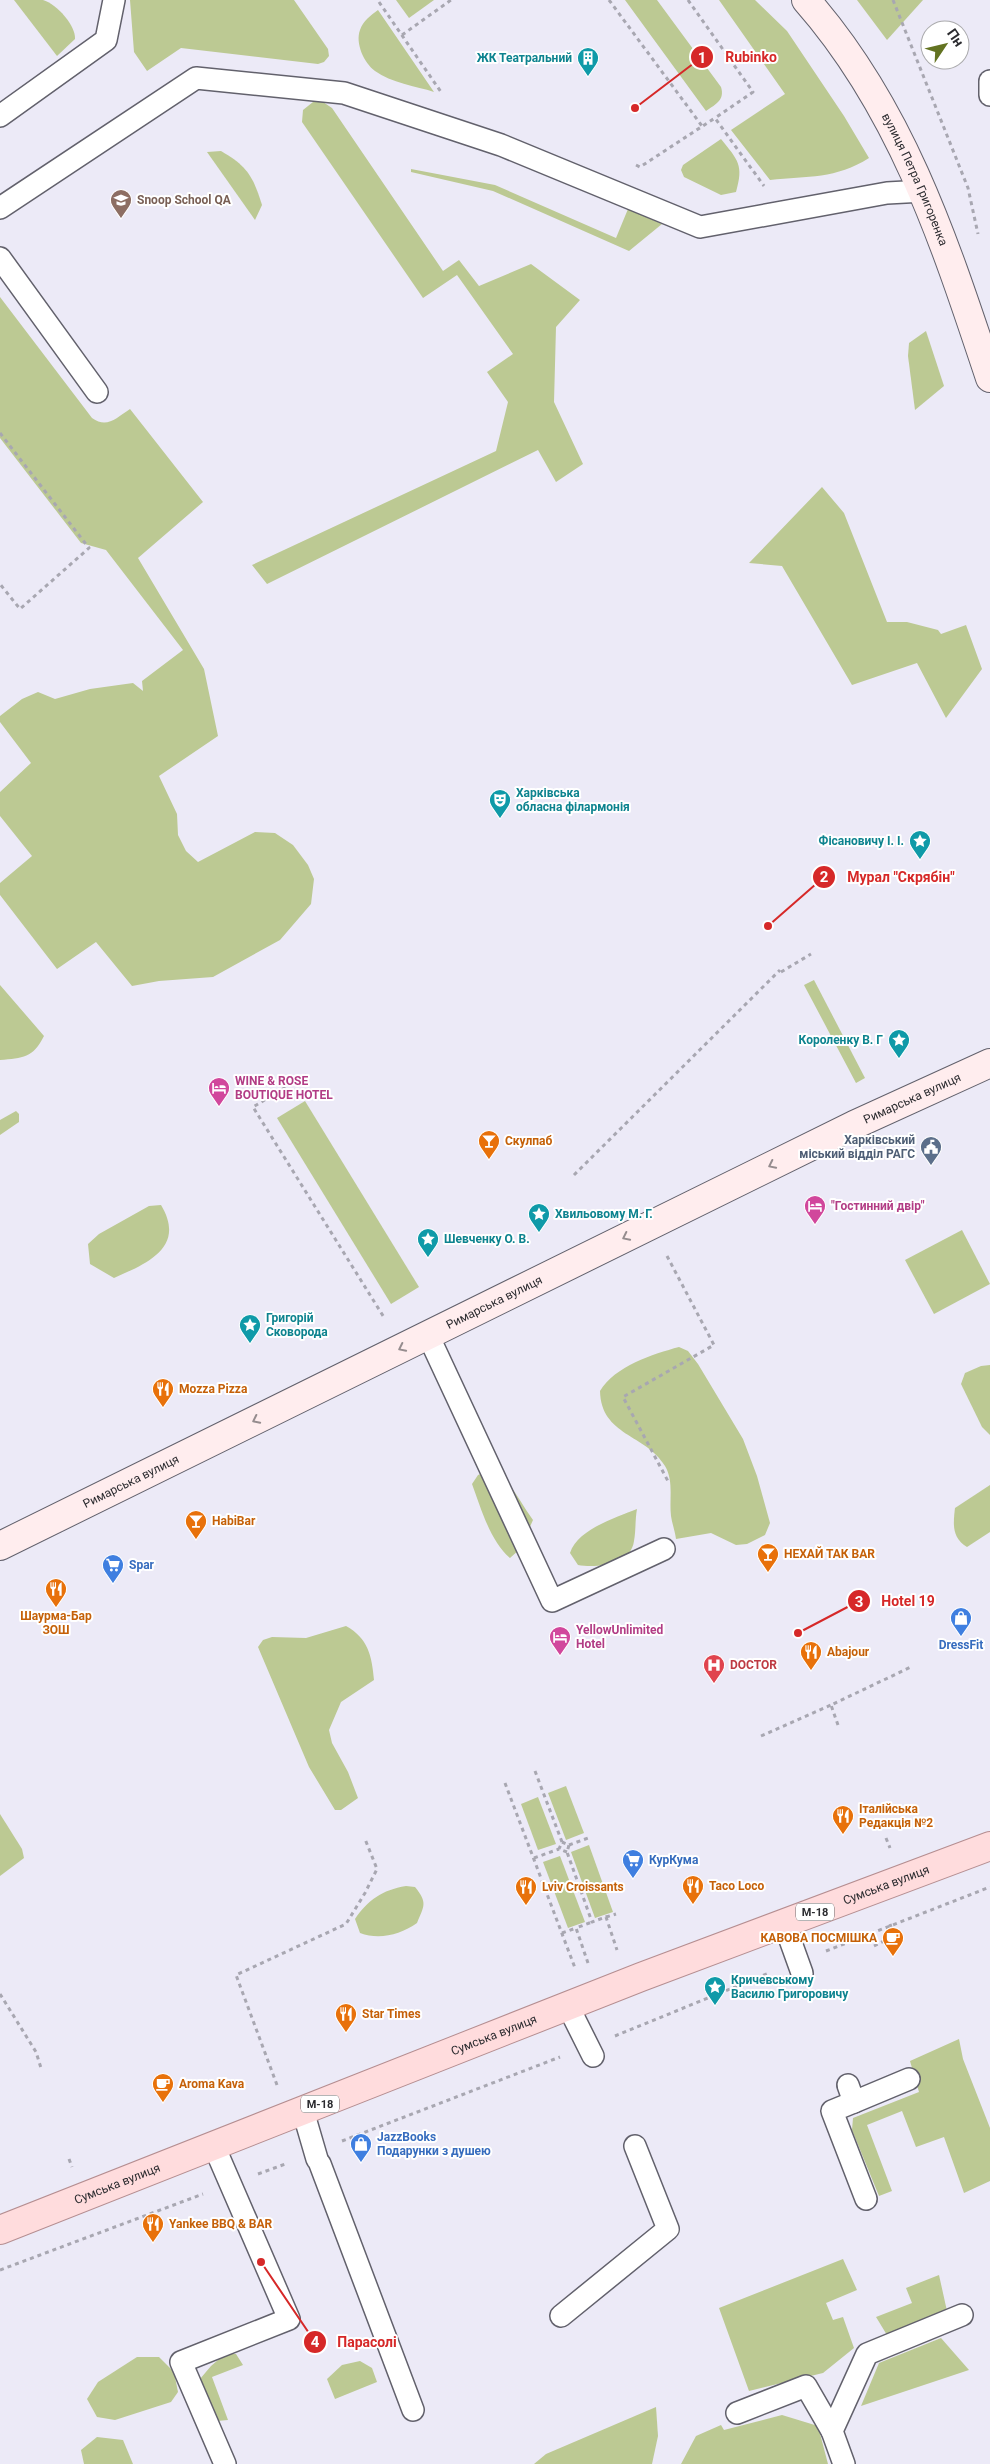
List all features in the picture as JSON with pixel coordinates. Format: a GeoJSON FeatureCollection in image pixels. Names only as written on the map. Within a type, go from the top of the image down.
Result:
{"type":"FeatureCollection","features":[{"type":"Feature","properties":{"kind":"main road","name":"Сумська вулиця"},"geometry":{"type":"LineString","coordinates":[[0,2230],[568,2006],[990,1846]]}},
{"type":"Feature","properties":{"kind":"street","name":"вулиця Петра Григоренка"},"geometry":{"type":"LineString","coordinates":[[806,0],[858,68],[889,118],[924,191],[956,276],[990,378]]}},
{"type":"Feature","properties":{"kind":"street","name":"Римарська вулиця"},"geometry":{"type":"LineString","coordinates":[[0,1546],[831,1136],[990,1063]]}},
{"type":"Feature","properties":{"kind":"lane"},"geometry":{"type":"LineString","coordinates":[[0,116],[106,40],[114,0]]}},
{"type":"Feature","properties":{"kind":"lane"},"geometry":{"type":"LineString","coordinates":[[0,208],[196,78],[344,93],[501,145],[700,227],[887,193],[924,191]]}},
{"type":"Feature","properties":{"kind":"lane"},"geometry":{"type":"LineString","coordinates":[[990,81],[990,95]]}},
{"type":"Feature","properties":{"kind":"lane"},"geometry":{"type":"LineString","coordinates":[[0,258],[97,392]]}},
{"type":"Feature","properties":{"kind":"lane"},"geometry":{"type":"LineString","coordinates":[[428,1335],[552,1601],[664,1549]]}},
{"type":"Feature","properties":{"kind":"lane"},"geometry":{"type":"LineString","coordinates":[[784,1924],[800,1968]]}},
{"type":"Feature","properties":{"kind":"lane"},"geometry":{"type":"LineString","coordinates":[[568,2006],[591,2051]]}},
{"type":"Feature","properties":{"kind":"lane"},"geometry":{"type":"LineString","coordinates":[[866,2199],[832,2111],[851,2093],[909,2079]]}},
{"type":"Feature","properties":{"kind":"lane"},"geometry":{"type":"LineString","coordinates":[[303,2111],[317,2158],[413,2410]]}},
{"type":"Feature","properties":{"kind":"lane"},"geometry":{"type":"LineString","coordinates":[[214,2146],[289,2319],[181,2362],[225,2464]]}},
{"type":"Feature","properties":{"kind":"lane"},"geometry":{"type":"LineString","coordinates":[[561,2316],[668,2229],[635,2146]]}},
{"type":"Feature","properties":{"kind":"lane"},"geometry":{"type":"LineString","coordinates":[[832,2431],[867,2354],[962,2315]]}},
{"type":"Feature","properties":{"kind":"lane"},"geometry":{"type":"LineString","coordinates":[[737,2413],[806,2386],[832,2431],[844,2464]]}},
{"type":"Feature","properties":{"kind":"path"},"geometry":{"type":"LineString","coordinates":[[402,35],[451,0]]}},
{"type":"Feature","properties":{"kind":"path"},"geometry":{"type":"LineString","coordinates":[[609,0],[702,126]]}},
{"type":"Feature","properties":{"kind":"path"},"geometry":{"type":"LineString","coordinates":[[631,163],[640,167],[753,92],[688,0]]}},
{"type":"Feature","properties":{"kind":"path"},"geometry":{"type":"LineString","coordinates":[[893,0],[968,188],[978,236]]}},
{"type":"Feature","properties":{"kind":"path"},"geometry":{"type":"LineString","coordinates":[[378,2],[442,93]]}},
{"type":"Feature","properties":{"kind":"path"},"geometry":{"type":"LineString","coordinates":[[715,118],[765,187]]}},
{"type":"Feature","properties":{"kind":"path"},"geometry":{"type":"LineString","coordinates":[[0,433],[89,548],[20,609],[0,584]]}},
{"type":"Feature","properties":{"kind":"path"},"geometry":{"type":"LineString","coordinates":[[574,1175],[780,971],[811,954]]}},
{"type":"Feature","properties":{"kind":"path"},"geometry":{"type":"LineString","coordinates":[[306,1075],[253,1106],[387,1322]]}},
{"type":"Feature","properties":{"kind":"path"},"geometry":{"type":"LineString","coordinates":[[667,1256],[714,1344],[623,1397],[669,1483]]}},
{"type":"Feature","properties":{"kind":"path"},"geometry":{"type":"LineString","coordinates":[[761,1736],[913,1666]]}},
{"type":"Feature","properties":{"kind":"path"},"geometry":{"type":"LineString","coordinates":[[831,1705],[838,1725]]}},
{"type":"Feature","properties":{"kind":"path"},"geometry":{"type":"LineString","coordinates":[[535,1771],[562,1842],[560,1849]]}},
{"type":"Feature","properties":{"kind":"path"},"geometry":{"type":"LineString","coordinates":[[506,1783],[578,1976]]}},
{"type":"Feature","properties":{"kind":"path"},"geometry":{"type":"LineString","coordinates":[[562,1842],[569,1845],[588,1838]]}},
{"type":"Feature","properties":{"kind":"path"},"geometry":{"type":"LineString","coordinates":[[280,2092],[236,1975],[346,1924],[377,1869],[365,1839]]}},
{"type":"Feature","properties":{"kind":"path"},"geometry":{"type":"LineString","coordinates":[[569,1845],[567,1852],[592,1922]]}},
{"type":"Feature","properties":{"kind":"path"},"geometry":{"type":"LineString","coordinates":[[534,1858],[560,1849],[567,1852]]}},
{"type":"Feature","properties":{"kind":"path"},"geometry":{"type":"LineString","coordinates":[[0,2270],[230,2184],[317,2158],[800,1968],[890,1924],[990,1887]]}},
{"type":"Feature","properties":{"kind":"path"},"geometry":{"type":"LineString","coordinates":[[562,1933],[616,1914]]}},
{"type":"Feature","properties":{"kind":"path"},"geometry":{"type":"LineString","coordinates":[[606,1917],[618,1951]]}},
{"type":"Feature","properties":{"kind":"path"},"geometry":{"type":"LineString","coordinates":[[874,1946],[894,1936],[890,1924]]}},
{"type":"Feature","properties":{"kind":"path"},"geometry":{"type":"LineString","coordinates":[[576,1928],[591,1971]]}},
{"type":"Feature","properties":{"kind":"path"},"geometry":{"type":"LineString","coordinates":[[0,1994],[36,2052],[41,2068]]}},
{"type":"Feature","properties":{"kind":"green space"},"geometry":{"type":"Polygon","coordinates":[[[14,0],[43,0],[48,2],[65,16],[72,28],[75,39],[57,56],[14,0]]]}},
{"type":"Feature","properties":{"kind":"green space"},"geometry":{"type":"Polygon","coordinates":[[[130,0],[294,0],[328,49],[329,56],[324,62],[318,64],[181,48],[147,71],[134,52],[130,0]]]}},
{"type":"Feature","properties":{"kind":"green space"},"geometry":{"type":"Polygon","coordinates":[[[396,0],[434,0],[409,18],[396,0]]]}},
{"type":"Feature","properties":{"kind":"green space"},"geometry":{"type":"Polygon","coordinates":[[[625,0],[657,0],[721,87],[722,95],[716,104],[706,111],[625,0]]]}},
{"type":"Feature","properties":{"kind":"green space"},"geometry":{"type":"Polygon","coordinates":[[[719,0],[755,0],[787,31],[844,116],[869,158],[845,170],[833,173],[770,180],[731,130],[785,94],[719,0]]]}},
{"type":"Feature","properties":{"kind":"green space"},"geometry":{"type":"Polygon","coordinates":[[[857,0],[923,0],[887,40],[857,0]]]}},
{"type":"Feature","properties":{"kind":"green space"},"geometry":{"type":"Polygon","coordinates":[[[378,10],[434,92],[404,84],[381,75],[367,63],[360,47],[359,35],[365,21],[378,10]]]}},
{"type":"Feature","properties":{"kind":"green space"},"geometry":{"type":"Polygon","coordinates":[[[313,102],[323,102],[332,108],[443,271],[459,260],[479,286],[531,264],[580,300],[556,327],[554,402],[583,464],[556,482],[538,450],[267,584],[252,565],[496,451],[508,402],[487,372],[513,354],[457,275],[423,298],[302,122],[303,110],[313,102]]]}},
{"type":"Feature","properties":{"kind":"green space"},"geometry":{"type":"Polygon","coordinates":[[[721,139],[738,163],[739,175],[736,192],[721,195],[684,177],[681,170],[683,165],[721,139]]]}},
{"type":"Feature","properties":{"kind":"green space"},"geometry":{"type":"Polygon","coordinates":[[[221,151],[243,167],[252,179],[262,205],[255,220],[207,152],[221,151]]]}},
{"type":"Feature","properties":{"kind":"green space"},"geometry":{"type":"Polygon","coordinates":[[[411,169],[495,185],[616,238],[628,209],[662,224],[629,251],[493,191],[411,172],[411,169]]]}},
{"type":"Feature","properties":{"kind":"green space"},"geometry":{"type":"Polygon","coordinates":[[[0,297],[92,418],[97,421],[107,422],[116,419],[130,409],[203,502],[138,558],[204,669],[218,736],[159,776],[177,814],[178,835],[186,851],[198,862],[255,832],[275,833],[293,845],[308,865],[314,879],[311,904],[280,940],[213,977],[159,981],[132,986],[96,942],[57,969],[0,895],[0,883],[32,856],[0,816],[0,792],[31,763],[0,722],[0,716],[22,699],[38,692],[55,699],[90,689],[133,683],[143,691],[142,681],[183,650],[106,550],[81,543],[0,438],[0,297]]]}},
{"type":"Feature","properties":{"kind":"green space"},"geometry":{"type":"Polygon","coordinates":[[[926,331],[944,386],[915,410],[908,356],[909,343],[926,331]]]}},
{"type":"Feature","properties":{"kind":"green space"},"geometry":{"type":"Polygon","coordinates":[[[822,487],[844,513],[887,622],[907,622],[938,630],[941,634],[966,625],[982,669],[946,718],[917,663],[852,685],[782,566],[749,563],[822,487]]]}},
{"type":"Feature","properties":{"kind":"green space"},"geometry":{"type":"Polygon","coordinates":[[[814,980],[865,1078],[856,1083],[804,985],[814,980]]]}},
{"type":"Feature","properties":{"kind":"green space"},"geometry":{"type":"Polygon","coordinates":[[[0,985],[44,1036],[36,1049],[26,1056],[0,1060],[0,985]]]}},
{"type":"Feature","properties":{"kind":"green space"},"geometry":{"type":"Polygon","coordinates":[[[305,1101],[419,1287],[391,1304],[277,1118],[305,1101]]]}},
{"type":"Feature","properties":{"kind":"green space"},"geometry":{"type":"Polygon","coordinates":[[[16,1111],[19,1114],[19,1122],[0,1135],[0,1120],[16,1111]]]}},
{"type":"Feature","properties":{"kind":"green space"},"geometry":{"type":"Polygon","coordinates":[[[161,1205],[168,1220],[169,1233],[166,1243],[159,1252],[138,1267],[114,1278],[90,1264],[88,1244],[99,1234],[149,1206],[161,1205]]]}},
{"type":"Feature","properties":{"kind":"green space"},"geometry":{"type":"Polygon","coordinates":[[[962,1230],[990,1284],[934,1314],[905,1260],[962,1230]]]}},
{"type":"Feature","properties":{"kind":"green space"},"geometry":{"type":"Polygon","coordinates":[[[679,1347],[688,1351],[698,1364],[743,1439],[757,1476],[770,1523],[765,1535],[747,1544],[736,1545],[711,1533],[676,1539],[671,1516],[671,1490],[665,1466],[657,1455],[616,1426],[602,1406],[600,1391],[615,1375],[635,1362],[679,1347]]]}},
{"type":"Feature","properties":{"kind":"green space"},"geometry":{"type":"Polygon","coordinates":[[[990,1365],[990,1435],[982,1427],[961,1384],[965,1373],[981,1366],[990,1365]]]}},
{"type":"Feature","properties":{"kind":"green space"},"geometry":{"type":"Polygon","coordinates":[[[496,1468],[511,1486],[533,1520],[520,1549],[510,1558],[497,1543],[472,1484],[478,1475],[496,1468]]]}},
{"type":"Feature","properties":{"kind":"green space"},"geometry":{"type":"Polygon","coordinates":[[[990,1485],[990,1532],[967,1547],[956,1535],[955,1508],[990,1485]]]}},
{"type":"Feature","properties":{"kind":"green space"},"geometry":{"type":"Polygon","coordinates":[[[637,1509],[634,1541],[632,1549],[627,1555],[620,1560],[603,1565],[578,1565],[570,1553],[581,1537],[598,1525],[637,1509]]]}},
{"type":"Feature","properties":{"kind":"green space"},"geometry":{"type":"Polygon","coordinates":[[[346,1626],[359,1636],[368,1648],[374,1680],[341,1702],[329,1730],[332,1743],[348,1772],[358,1798],[341,1810],[335,1810],[309,1767],[258,1647],[263,1640],[272,1637],[306,1638],[346,1626]]]}},
{"type":"Feature","properties":{"kind":"green space"},"geometry":{"type":"Polygon","coordinates":[[[566,1786],[584,1833],[566,1840],[548,1793],[566,1786]]]}},
{"type":"Feature","properties":{"kind":"green space"},"geometry":{"type":"Polygon","coordinates":[[[538,1797],[556,1844],[538,1850],[521,1804],[538,1797]]]}},
{"type":"Feature","properties":{"kind":"green space"},"geometry":{"type":"Polygon","coordinates":[[[0,1814],[22,1849],[24,1858],[0,1876],[0,1814]]]}},
{"type":"Feature","properties":{"kind":"green space"},"geometry":{"type":"Polygon","coordinates":[[[589,1845],[613,1912],[595,1918],[571,1852],[589,1845]]]}},
{"type":"Feature","properties":{"kind":"green space"},"geometry":{"type":"Polygon","coordinates":[[[560,1856],[585,1922],[568,1928],[543,1862],[560,1856]]]}},
{"type":"Feature","properties":{"kind":"green space"},"geometry":{"type":"Polygon","coordinates":[[[406,1886],[415,1887],[422,1897],[423,1908],[417,1923],[404,1931],[389,1935],[375,1936],[360,1933],[355,1919],[365,1906],[383,1893],[406,1886]]]}},
{"type":"Feature","properties":{"kind":"green space"},"geometry":{"type":"Polygon","coordinates":[[[959,2039],[963,2059],[990,2128],[990,2181],[964,2193],[944,2137],[916,2147],[902,2111],[867,2125],[892,2191],[879,2196],[852,2130],[853,2118],[919,2092],[910,2061],[959,2039]]]}},
{"type":"Feature","properties":{"kind":"green space"},"geometry":{"type":"Polygon","coordinates":[[[843,2259],[857,2290],[826,2303],[833,2320],[843,2317],[854,2348],[823,2373],[749,2391],[719,2308],[843,2259]]]}},
{"type":"Feature","properties":{"kind":"green space"},"geometry":{"type":"Polygon","coordinates":[[[939,2275],[947,2311],[887,2335],[876,2317],[912,2303],[906,2288],[939,2275]]]}},
{"type":"Feature","properties":{"kind":"green space"},"geometry":{"type":"Polygon","coordinates":[[[941,2338],[969,2370],[861,2406],[879,2363],[941,2338]]]}},
{"type":"Feature","properties":{"kind":"green space"},"geometry":{"type":"Polygon","coordinates":[[[225,2354],[236,2354],[243,2365],[212,2377],[228,2420],[217,2421],[200,2379],[225,2354]]]}},
{"type":"Feature","properties":{"kind":"green space"},"geometry":{"type":"Polygon","coordinates":[[[137,2357],[159,2357],[174,2372],[178,2392],[171,2402],[115,2420],[97,2417],[87,2399],[98,2382],[137,2357]]]}},
{"type":"Feature","properties":{"kind":"green space"},"geometry":{"type":"Polygon","coordinates":[[[360,2361],[372,2368],[377,2382],[335,2399],[327,2379],[342,2365],[360,2361]]]}},
{"type":"Feature","properties":{"kind":"green space"},"geometry":{"type":"Polygon","coordinates":[[[656,2407],[658,2436],[652,2464],[534,2464],[546,2454],[656,2407]]]}},
{"type":"Feature","properties":{"kind":"green space"},"geometry":{"type":"Polygon","coordinates":[[[782,2415],[818,2426],[828,2464],[681,2464],[696,2436],[721,2425],[724,2430],[782,2415]]]}},
{"type":"Feature","properties":{"kind":"green space"},"geometry":{"type":"Polygon","coordinates":[[[97,2437],[123,2440],[133,2464],[84,2464],[81,2450],[97,2437]]]}},
{"type":"Feature","properties":{"kind":"place","name":"ЖК Театральний"},"geometry":{"type":"Point","coordinates":[588,77]}},
{"type":"Feature","properties":{"kind":"place","name":"Rubinko"},"geometry":{"type":"Point","coordinates":[635,108]}},
{"type":"Feature","properties":{"kind":"place","name":"Snoop School QA"},"geometry":{"type":"Point","coordinates":[121,219]}},
{"type":"Feature","properties":{"kind":"place","name":"Харківська обласна філармонія"},"geometry":{"type":"Point","coordinates":[500,819]}},
{"type":"Feature","properties":{"kind":"place","name":"Фісановичу І. І."},"geometry":{"type":"Point","coordinates":[920,860]}},
{"type":"Feature","properties":{"kind":"place","name":"Мурал \"Скрябiн\""},"geometry":{"type":"Point","coordinates":[768,926]}},
{"type":"Feature","properties":{"kind":"place","name":"Короленку В. Г"},"geometry":{"type":"Point","coordinates":[899,1059]}},
{"type":"Feature","properties":{"kind":"place","name":"WINE & ROSE BOUTIQUE HOTEL"},"geometry":{"type":"Point","coordinates":[219,1107]}},
{"type":"Feature","properties":{"kind":"place","name":"Скулпаб"},"geometry":{"type":"Point","coordinates":[489,1160]}},
{"type":"Feature","properties":{"kind":"place","name":"Харківський міський відділ РАГС"},"geometry":{"type":"Point","coordinates":[931,1166]}},
{"type":"Feature","properties":{"kind":"place","name":"\"Гостинний двір\""},"geometry":{"type":"Point","coordinates":[815,1225]}},
{"type":"Feature","properties":{"kind":"place","name":"Хвильовому М. Г."},"geometry":{"type":"Point","coordinates":[539,1233]}},
{"type":"Feature","properties":{"kind":"place","name":"Шевченку О. В."},"geometry":{"type":"Point","coordinates":[428,1258]}},
{"type":"Feature","properties":{"kind":"place","name":"Григорій Сковорода"},"geometry":{"type":"Point","coordinates":[250,1344]}},
{"type":"Feature","properties":{"kind":"place","name":"Mozza Pizza"},"geometry":{"type":"Point","coordinates":[163,1408]}},
{"type":"Feature","properties":{"kind":"place","name":"HabiBar"},"geometry":{"type":"Point","coordinates":[196,1540]}},
{"type":"Feature","properties":{"kind":"place","name":"НЕХАЙ ТАК BAR"},"geometry":{"type":"Point","coordinates":[768,1573]}},
{"type":"Feature","properties":{"kind":"place","name":"Spar"},"geometry":{"type":"Point","coordinates":[113,1584]}},
{"type":"Feature","properties":{"kind":"place","name":"Шаурма-Бар ЗОШ"},"geometry":{"type":"Point","coordinates":[56,1608]}},
{"type":"Feature","properties":{"kind":"place","name":"Hotel 19"},"geometry":{"type":"Point","coordinates":[798,1633]}},
{"type":"Feature","properties":{"kind":"place","name":"DressFit"},"geometry":{"type":"Point","coordinates":[961,1637]}},
{"type":"Feature","properties":{"kind":"place","name":"YellowUnlimited Hotel"},"geometry":{"type":"Point","coordinates":[560,1656]}},
{"type":"Feature","properties":{"kind":"place","name":"Abajour"},"geometry":{"type":"Point","coordinates":[811,1671]}},
{"type":"Feature","properties":{"kind":"place","name":"DOCTOR"},"geometry":{"type":"Point","coordinates":[714,1684]}},
{"type":"Feature","properties":{"kind":"place","name":"Італійська Редакція №2"},"geometry":{"type":"Point","coordinates":[843,1835]}},
{"type":"Feature","properties":{"kind":"place","name":"КурКума"},"geometry":{"type":"Point","coordinates":[633,1879]}},
{"type":"Feature","properties":{"kind":"place","name":"Taco Loco"},"geometry":{"type":"Point","coordinates":[693,1905]}},
{"type":"Feature","properties":{"kind":"place","name":"Lviv Croissants"},"geometry":{"type":"Point","coordinates":[526,1906]}},
{"type":"Feature","properties":{"kind":"place","name":"КАВОВА ПОСМІШКА"},"geometry":{"type":"Point","coordinates":[893,1957]}},
{"type":"Feature","properties":{"kind":"place","name":"Кричевському Василю Григоровичу"},"geometry":{"type":"Point","coordinates":[715,2006]}},
{"type":"Feature","properties":{"kind":"place","name":"Star Times"},"geometry":{"type":"Point","coordinates":[346,2033]}},
{"type":"Feature","properties":{"kind":"place","name":"Aroma Kava"},"geometry":{"type":"Point","coordinates":[163,2103]}},
{"type":"Feature","properties":{"kind":"place","name":"JazzBooks Подарунки з душею"},"geometry":{"type":"Point","coordinates":[361,2163]}},
{"type":"Feature","properties":{"kind":"place","name":"Yankee BBQ & BAR"},"geometry":{"type":"Point","coordinates":[153,2243]}},
{"type":"Feature","properties":{"kind":"place","name":"Парасолі"},"geometry":{"type":"Point","coordinates":[261,2262]}}]}
